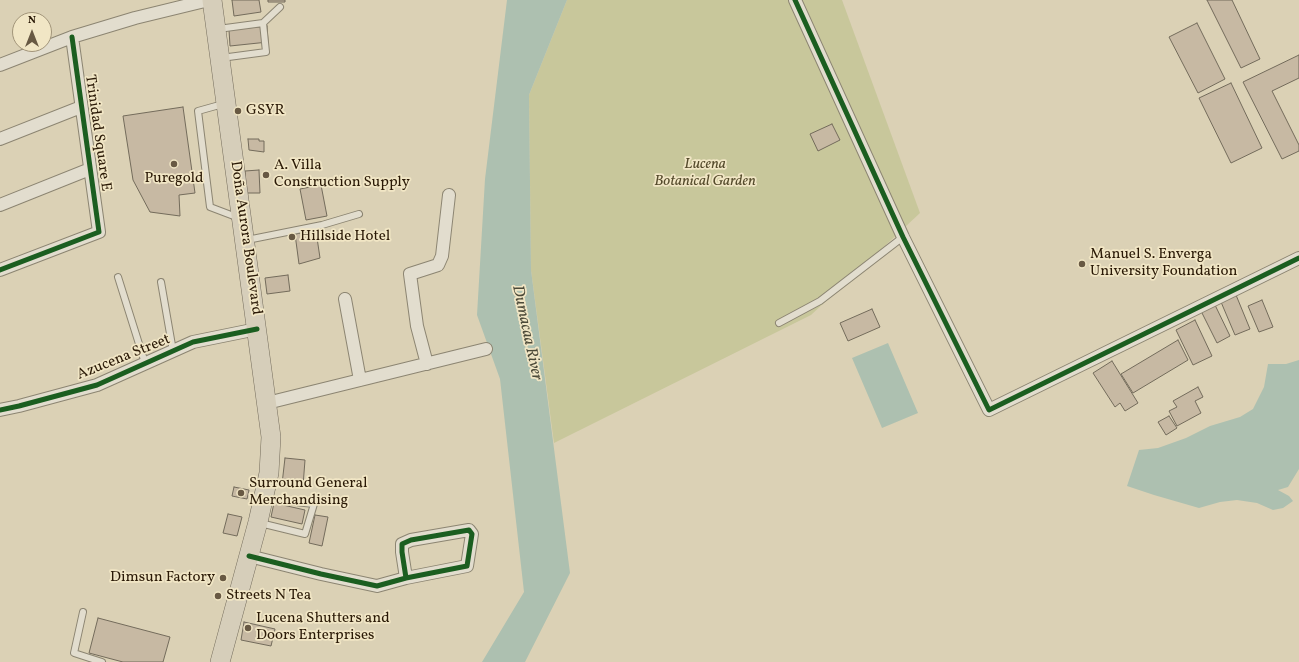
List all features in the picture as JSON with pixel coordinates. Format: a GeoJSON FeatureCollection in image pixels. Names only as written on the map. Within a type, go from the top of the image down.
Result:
{"type":"FeatureCollection","features":[{"type":"Feature","properties":{"kind":"main road","name":"Doña Aurora Boulevard"},"geometry":{"type":"LineString","coordinates":[[211,0],[217,29],[271,437],[269,473],[264,498],[220,662]]}},
{"type":"Feature","properties":{"kind":"street"},"geometry":{"type":"LineString","coordinates":[[0,64],[72,37],[135,18],[211,0]]}},
{"type":"Feature","properties":{"kind":"street"},"geometry":{"type":"LineString","coordinates":[[795,0],[903,237],[989,410],[1299,258]]}},
{"type":"Feature","properties":{"kind":"street","name":"Trinidad Square E"},"geometry":{"type":"LineString","coordinates":[[0,270],[99,232],[72,37]]}},
{"type":"Feature","properties":{"kind":"street"},"geometry":{"type":"LineString","coordinates":[[0,138],[81,107]]}},
{"type":"Feature","properties":{"kind":"street"},"geometry":{"type":"LineString","coordinates":[[0,205],[90,169]]}},
{"type":"Feature","properties":{"kind":"street"},"geometry":{"type":"LineString","coordinates":[[427,364],[418,326],[410,274],[438,264],[442,256],[449,195]]}},
{"type":"Feature","properties":{"kind":"street"},"geometry":{"type":"LineString","coordinates":[[345,299],[360,380]]}},
{"type":"Feature","properties":{"kind":"street","name":"Azucena Street"},"geometry":{"type":"LineString","coordinates":[[0,410],[97,385],[193,342],[257,329]]}},
{"type":"Feature","properties":{"kind":"street"},"geometry":{"type":"LineString","coordinates":[[267,403],[486,349]]}},
{"type":"Feature","properties":{"kind":"street"},"geometry":{"type":"LineString","coordinates":[[249,556],[377,586],[406,578],[467,566],[472,534],[469,530],[411,540],[402,544],[406,578]]}},
{"type":"Feature","properties":{"kind":"lane"},"geometry":{"type":"LineString","coordinates":[[217,29],[263,23],[280,7]]}},
{"type":"Feature","properties":{"kind":"lane"},"geometry":{"type":"LineString","coordinates":[[220,58],[266,52],[263,23]]}},
{"type":"Feature","properties":{"kind":"lane"},"geometry":{"type":"LineString","coordinates":[[227,104],[198,111],[210,207],[243,220]]}},
{"type":"Feature","properties":{"kind":"lane"},"geometry":{"type":"LineString","coordinates":[[245,240],[322,225],[359,214]]}},
{"type":"Feature","properties":{"kind":"lane"},"geometry":{"type":"LineString","coordinates":[[779,323],[820,301],[903,237]]}},
{"type":"Feature","properties":{"kind":"lane"},"geometry":{"type":"LineString","coordinates":[[118,277],[145,363]]}},
{"type":"Feature","properties":{"kind":"lane"},"geometry":{"type":"LineString","coordinates":[[161,282],[173,351]]}},
{"type":"Feature","properties":{"kind":"lane"},"geometry":{"type":"LineString","coordinates":[[258,522],[306,534],[314,504],[264,498]]}},
{"type":"Feature","properties":{"kind":"lane"},"geometry":{"type":"LineString","coordinates":[[83,612],[74,653],[102,662]]}},
{"type":"Feature","properties":{"kind":"green space","name":"Lucena Botanical Garden"},"geometry":{"type":"Polygon","coordinates":[[[567,0],[842,0],[920,213],[811,315],[554,443],[531,270],[529,95],[567,0]]]}},
{"type":"Feature","properties":{"kind":"water","name":"Dumacaa River"},"geometry":{"type":"Polygon","coordinates":[[[507,0],[567,0],[529,95],[531,270],[570,573],[525,662],[482,662],[524,592],[500,379],[477,315],[485,179],[507,0]]]}},
{"type":"Feature","properties":{"kind":"water"},"geometry":{"type":"Polygon","coordinates":[[[888,343],[918,413],[882,428],[852,358],[888,343]]]}},
{"type":"Feature","properties":{"kind":"water"},"geometry":{"type":"Polygon","coordinates":[[[1299,360],[1299,469],[1288,487],[1278,490],[1289,496],[1293,501],[1283,508],[1273,510],[1257,503],[1237,500],[1220,502],[1199,508],[1127,486],[1139,450],[1158,448],[1186,438],[1210,426],[1240,417],[1253,409],[1264,387],[1268,364],[1286,364],[1299,360]]]}},
{"type":"Feature","properties":{"kind":"building"},"geometry":{"type":"Polygon","coordinates":[[[232,0],[259,0],[261,12],[234,16],[232,0]]]}},
{"type":"Feature","properties":{"kind":"building"},"geometry":{"type":"Polygon","coordinates":[[[268,0],[285,0],[285,2],[268,2],[268,0]]]}},
{"type":"Feature","properties":{"kind":"building"},"geometry":{"type":"Polygon","coordinates":[[[1207,0],[1232,0],[1260,59],[1241,68],[1207,0]]]}},
{"type":"Feature","properties":{"kind":"building"},"geometry":{"type":"Polygon","coordinates":[[[1197,23],[1225,79],[1198,93],[1169,37],[1197,23]]]}},
{"type":"Feature","properties":{"kind":"building"},"geometry":{"type":"Polygon","coordinates":[[[267,26],[268,42],[230,46],[229,30],[267,26]]]}},
{"type":"Feature","properties":{"kind":"building"},"geometry":{"type":"Polygon","coordinates":[[[1299,55],[1299,78],[1272,91],[1299,145],[1299,151],[1282,159],[1243,82],[1299,55]]]}},
{"type":"Feature","properties":{"kind":"building"},"geometry":{"type":"Polygon","coordinates":[[[1231,83],[1262,148],[1231,163],[1199,98],[1231,83]]]}},
{"type":"Feature","properties":{"kind":"building"},"geometry":{"type":"Polygon","coordinates":[[[183,107],[195,193],[179,195],[180,216],[150,212],[133,180],[123,116],[183,107]]]}},
{"type":"Feature","properties":{"kind":"building"},"geometry":{"type":"Polygon","coordinates":[[[832,124],[840,140],[818,151],[810,134],[832,124]]]}},
{"type":"Feature","properties":{"kind":"building"},"geometry":{"type":"Polygon","coordinates":[[[248,139],[259,139],[259,141],[264,141],[264,152],[249,150],[248,139]]]}},
{"type":"Feature","properties":{"kind":"building"},"geometry":{"type":"Polygon","coordinates":[[[259,170],[260,193],[246,193],[245,171],[259,170]]]}},
{"type":"Feature","properties":{"kind":"building"},"geometry":{"type":"Polygon","coordinates":[[[321,185],[327,216],[306,220],[300,189],[321,185]]]}},
{"type":"Feature","properties":{"kind":"building"},"geometry":{"type":"Polygon","coordinates":[[[316,231],[320,258],[299,264],[295,234],[316,231]]]}},
{"type":"Feature","properties":{"kind":"building"},"geometry":{"type":"Polygon","coordinates":[[[288,275],[290,291],[267,294],[265,278],[288,275]]]}},
{"type":"Feature","properties":{"kind":"building"},"geometry":{"type":"Polygon","coordinates":[[[1236,295],[1250,329],[1235,335],[1221,302],[1236,295]]]}},
{"type":"Feature","properties":{"kind":"building"},"geometry":{"type":"Polygon","coordinates":[[[1262,300],[1273,327],[1259,332],[1248,306],[1262,300]]]}},
{"type":"Feature","properties":{"kind":"building"},"geometry":{"type":"Polygon","coordinates":[[[1215,305],[1230,336],[1217,343],[1201,311],[1215,305]]]}},
{"type":"Feature","properties":{"kind":"building"},"geometry":{"type":"Polygon","coordinates":[[[872,309],[880,327],[848,341],[840,323],[872,309]]]}},
{"type":"Feature","properties":{"kind":"building"},"geometry":{"type":"Polygon","coordinates":[[[1195,320],[1212,356],[1193,365],[1176,330],[1195,320]]]}},
{"type":"Feature","properties":{"kind":"building"},"geometry":{"type":"Polygon","coordinates":[[[1178,340],[1188,360],[1133,393],[1121,374],[1178,340]]]}},
{"type":"Feature","properties":{"kind":"building"},"geometry":{"type":"Polygon","coordinates":[[[1112,361],[1138,403],[1125,411],[1120,403],[1115,407],[1093,373],[1112,361]]]}},
{"type":"Feature","properties":{"kind":"building"},"geometry":{"type":"Polygon","coordinates":[[[1198,387],[1203,397],[1195,401],[1201,413],[1177,426],[1169,411],[1177,407],[1173,401],[1198,387]]]}},
{"type":"Feature","properties":{"kind":"building"},"geometry":{"type":"Polygon","coordinates":[[[1169,416],[1177,428],[1166,435],[1158,422],[1169,416]]]}},
{"type":"Feature","properties":{"kind":"building"},"geometry":{"type":"Polygon","coordinates":[[[285,458],[305,460],[303,486],[282,484],[285,458]]]}},
{"type":"Feature","properties":{"kind":"building","name":"Surround General Merchandising"},"geometry":{"type":"Polygon","coordinates":[[[234,487],[249,490],[247,499],[232,496],[234,487]]]}},
{"type":"Feature","properties":{"kind":"building"},"geometry":{"type":"Polygon","coordinates":[[[274,503],[305,510],[302,524],[271,517],[274,503]]]}},
{"type":"Feature","properties":{"kind":"building"},"geometry":{"type":"Polygon","coordinates":[[[228,514],[242,517],[237,536],[223,533],[228,514]]]}},
{"type":"Feature","properties":{"kind":"building"},"geometry":{"type":"Polygon","coordinates":[[[315,515],[328,517],[322,546],[309,543],[315,515]]]}},
{"type":"Feature","properties":{"kind":"building"},"geometry":{"type":"Polygon","coordinates":[[[98,618],[170,637],[163,662],[123,662],[89,653],[98,618]]]}},
{"type":"Feature","properties":{"kind":"building"},"geometry":{"type":"Polygon","coordinates":[[[244,622],[275,629],[271,646],[241,640],[244,622]]]}},
{"type":"Feature","properties":{"kind":"cycle path"},"geometry":{"type":"LineString","coordinates":[[795,0],[903,237],[989,410],[1299,258]]}},
{"type":"Feature","properties":{"kind":"cycle path"},"geometry":{"type":"LineString","coordinates":[[0,270],[99,232],[72,37]]}},
{"type":"Feature","properties":{"kind":"cycle path"},"geometry":{"type":"LineString","coordinates":[[0,410],[97,385],[193,342],[257,329]]}},
{"type":"Feature","properties":{"kind":"cycle path"},"geometry":{"type":"LineString","coordinates":[[249,556],[377,586],[406,578],[467,566],[472,534],[469,530],[411,540],[402,544],[406,578]]}},
{"type":"Feature","properties":{"kind":"place","name":"GSYR"},"geometry":{"type":"Point","coordinates":[238,111]}},
{"type":"Feature","properties":{"kind":"place","name":"Puregold"},"geometry":{"type":"Point","coordinates":[174,164]}},
{"type":"Feature","properties":{"kind":"place","name":"A. Villa Construction Supply"},"geometry":{"type":"Point","coordinates":[266,175]}},
{"type":"Feature","properties":{"kind":"place","name":"Hillside Hotel"},"geometry":{"type":"Point","coordinates":[292,237]}},
{"type":"Feature","properties":{"kind":"place","name":"Manuel S. Enverga University Foundation"},"geometry":{"type":"Point","coordinates":[1082,264]}},
{"type":"Feature","properties":{"kind":"place","name":"Surround General Merchandising"},"geometry":{"type":"Point","coordinates":[241,493]}},
{"type":"Feature","properties":{"kind":"place","name":"Dimsun Factory"},"geometry":{"type":"Point","coordinates":[223,578]}},
{"type":"Feature","properties":{"kind":"place","name":"Streets N Tea"},"geometry":{"type":"Point","coordinates":[218,596]}},
{"type":"Feature","properties":{"kind":"place","name":"Lucena Shutters and Doors Enterprises"},"geometry":{"type":"Point","coordinates":[248,628]}}]}
